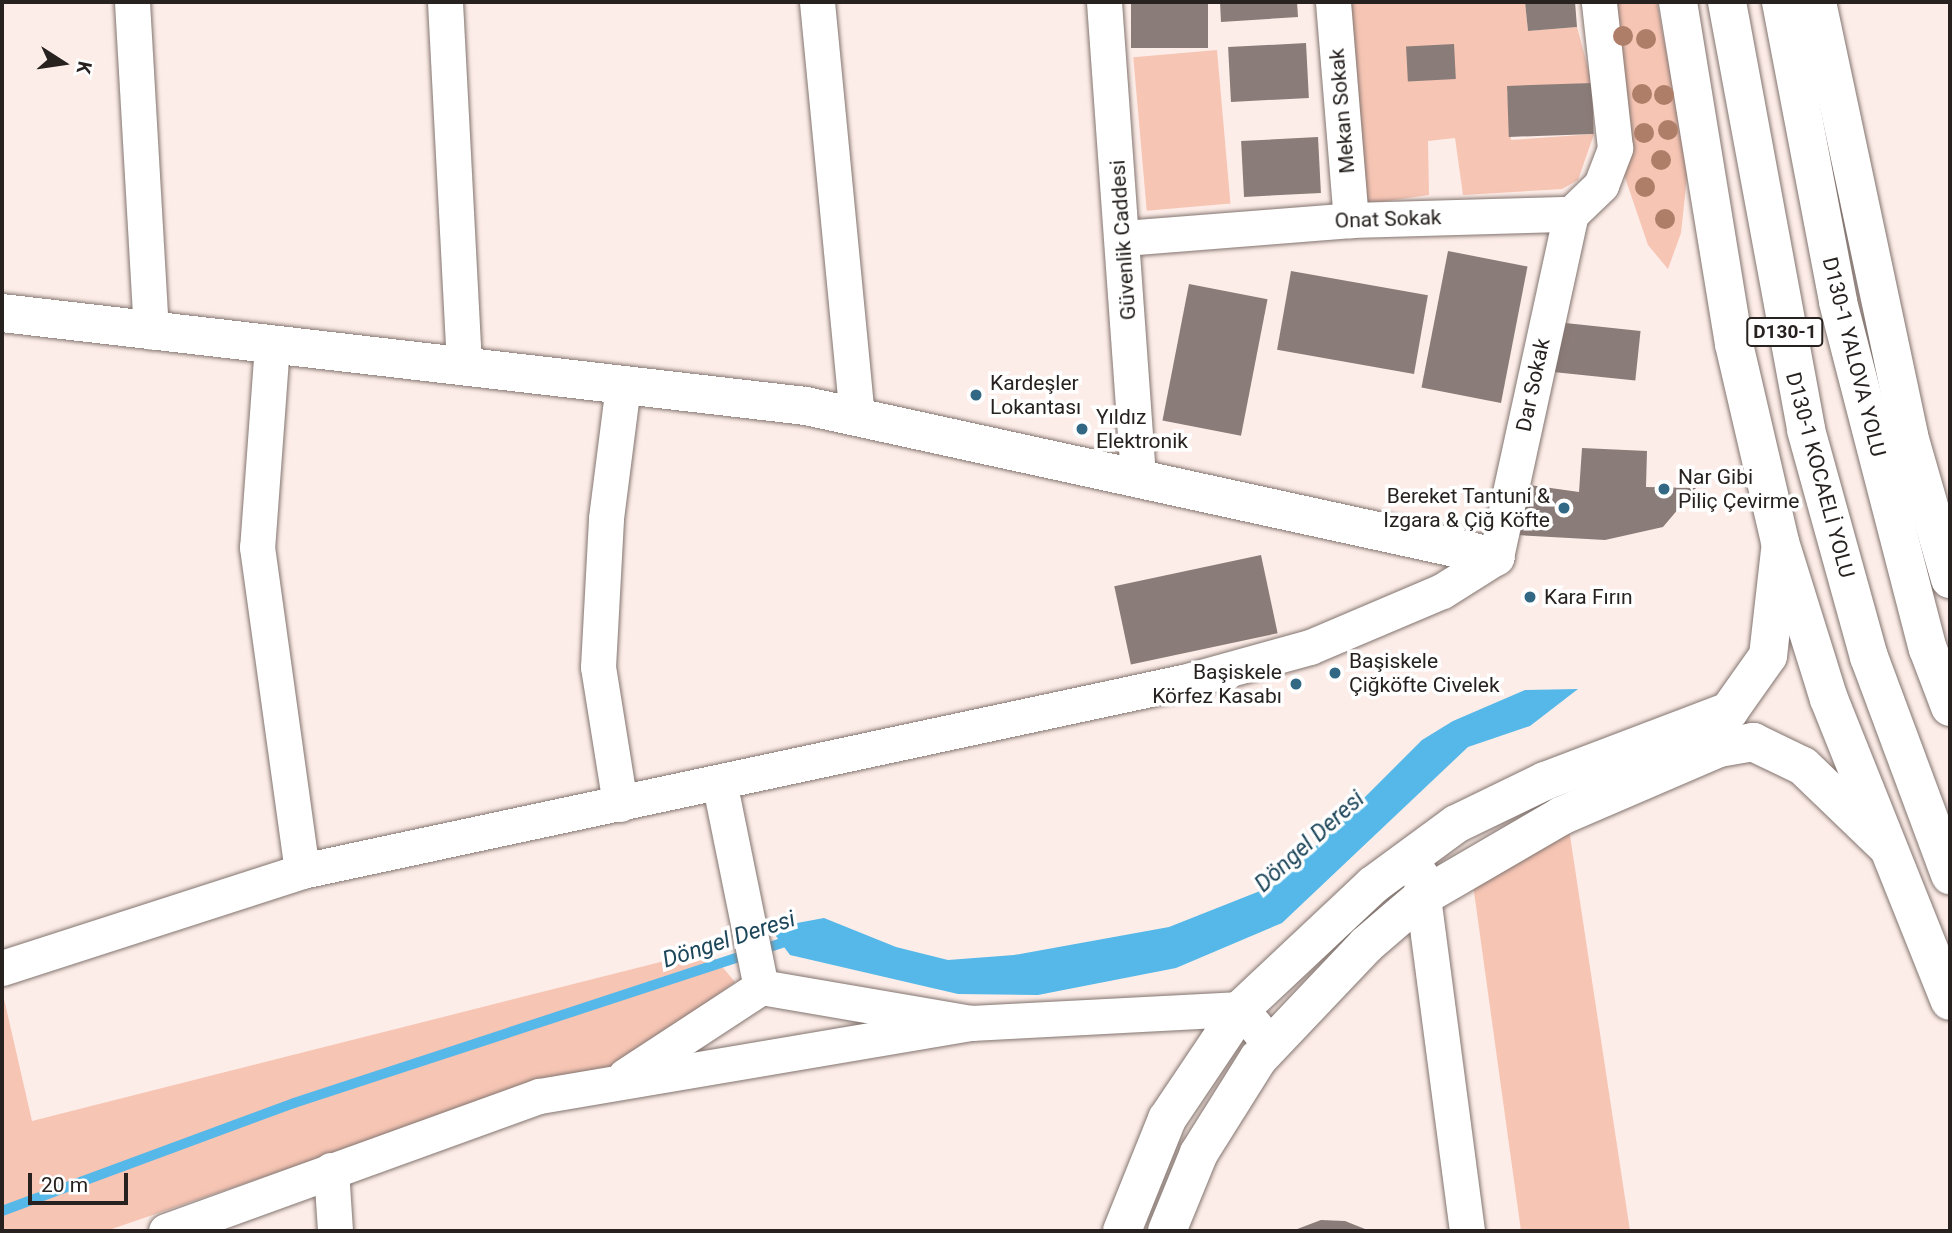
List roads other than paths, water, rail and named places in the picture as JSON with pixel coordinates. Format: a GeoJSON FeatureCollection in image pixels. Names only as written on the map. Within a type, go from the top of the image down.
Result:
{"type":"FeatureCollection","features":[{"type":"Feature","properties":{"kind":"main road"},"geometry":{"type":"LineString","coordinates":[[1678,2],[1734,344],[1780,542],[1885,845],[1950,1001]]}},
{"type":"Feature","properties":{"kind":"main road","name":"D130-1 KOCAELİ YOLU"},"geometry":{"type":"LineString","coordinates":[[1727,2],[1803,417],[1869,657],[1950,875]]}},
{"type":"Feature","properties":{"kind":"main road","name":"D130-1 YALOVA YOLU"},"geometry":{"type":"LineString","coordinates":[[1781,2],[1838,302],[1928,649],[1950,707]]}},
{"type":"Feature","properties":{"kind":"main road"},"geometry":{"type":"LineString","coordinates":[[1817,2],[1909,436],[1950,579]]}},
{"type":"Feature","properties":{"kind":"main road"},"geometry":{"type":"LineString","coordinates":[[2,313],[624,385],[857,416],[1496,556]]}},
{"type":"Feature","properties":{"kind":"main road"},"geometry":{"type":"LineString","coordinates":[[1122,1231],[1167,1119],[1241,1009],[1419,852],[1456,824],[1545,781],[1729,711],[1768,656],[1779,600],[1780,542]]}},
{"type":"Feature","properties":{"kind":"main road"},"geometry":{"type":"LineString","coordinates":[[1167,1231],[1199,1153],[1271,1045],[1366,945],[1422,897],[1560,816],[1719,748],[1753,742],[1803,766],[1885,845]]}},
{"type":"Feature","properties":{"kind":"street"},"geometry":{"type":"LineString","coordinates":[[132,2],[151,331]]}},
{"type":"Feature","properties":{"kind":"street"},"geometry":{"type":"LineString","coordinates":[[445,2],[464,366]]}},
{"type":"Feature","properties":{"kind":"street"},"geometry":{"type":"LineString","coordinates":[[817,2],[857,416]]}},
{"type":"Feature","properties":{"kind":"street","name":"Güvenlik Caddesi"},"geometry":{"type":"LineString","coordinates":[[1104,2],[1124,238],[1138,478]]}},
{"type":"Feature","properties":{"kind":"street","name":"Mekan Sokak"},"geometry":{"type":"LineString","coordinates":[[1333,2],[1351,220]]}},
{"type":"Feature","properties":{"kind":"street"},"geometry":{"type":"LineString","coordinates":[[1571,214],[1601,186],[1615,148],[1599,2]]}},
{"type":"Feature","properties":{"kind":"street","name":"Onat Sokak"},"geometry":{"type":"LineString","coordinates":[[1124,238],[1351,220],[1571,214]]}},
{"type":"Feature","properties":{"kind":"street","name":"Dar Sokak"},"geometry":{"type":"LineString","coordinates":[[1496,556],[1571,214]]}},
{"type":"Feature","properties":{"kind":"street"},"geometry":{"type":"LineString","coordinates":[[272,345],[257,547],[302,871]]}},
{"type":"Feature","properties":{"kind":"street"},"geometry":{"type":"LineString","coordinates":[[620,804],[598,667],[606,518],[624,385]]}},
{"type":"Feature","properties":{"kind":"street"},"geometry":{"type":"LineString","coordinates":[[2,968],[302,871],[620,804],[720,786],[1183,682],[1310,647],[1442,591],[1496,556]]}},
{"type":"Feature","properties":{"kind":"street"},"geometry":{"type":"LineString","coordinates":[[720,786],[743,913],[761,988]]}},
{"type":"Feature","properties":{"kind":"street"},"geometry":{"type":"LineString","coordinates":[[1419,852],[1422,897],[1466,1231]]}},
{"type":"Feature","properties":{"kind":"street"},"geometry":{"type":"LineString","coordinates":[[606,1087],[761,988],[971,1023]]}},
{"type":"Feature","properties":{"kind":"street"},"geometry":{"type":"LineString","coordinates":[[166,1231],[539,1096],[606,1087],[971,1023],[1241,1009],[1271,1045]]}},
{"type":"Feature","properties":{"kind":"street"},"geometry":{"type":"LineString","coordinates":[[331,1170],[335,1231]]}},
{"type":"Feature","properties":{"kind":"water","name":"Döngel Deresi"},"geometry":{"type":"Polygon","coordinates":[[[1578,689],[1530,726],[1468,747],[1282,923],[1176,968],[1038,995],[958,994],[790,955],[770,928],[824,918],[896,947],[948,960],[1014,955],[1169,927],[1278,884],[1422,740],[1453,721],[1525,690],[1578,689]]]}},
{"type":"Feature","properties":{"kind":"waterway","name":"Döngel Deresi"},"geometry":{"type":"LineString","coordinates":[[2,1211],[294,1103],[791,940]]}},
{"type":"Feature","properties":{"kind":"place","name":"Kardeşler Lokantası"},"geometry":{"type":"Point","coordinates":[976,395]}},
{"type":"Feature","properties":{"kind":"place","name":"Yıldız Elektronik"},"geometry":{"type":"Point","coordinates":[1082,429]}},
{"type":"Feature","properties":{"kind":"place","name":"Nar Gibi Piliç Çevirme"},"geometry":{"type":"Point","coordinates":[1664,489]}},
{"type":"Feature","properties":{"kind":"place","name":"Bereket Tantuni & Izgara & Çiğ Köfte"},"geometry":{"type":"Point","coordinates":[1564,508]}},
{"type":"Feature","properties":{"kind":"place","name":"Kara Fırın"},"geometry":{"type":"Point","coordinates":[1530,597]}},
{"type":"Feature","properties":{"kind":"place","name":"Başiskele Çiğköfte Civelek"},"geometry":{"type":"Point","coordinates":[1335,673]}},
{"type":"Feature","properties":{"kind":"place","name":"Başiskele Körfez Kasabı"},"geometry":{"type":"Point","coordinates":[1296,684]}}]}
